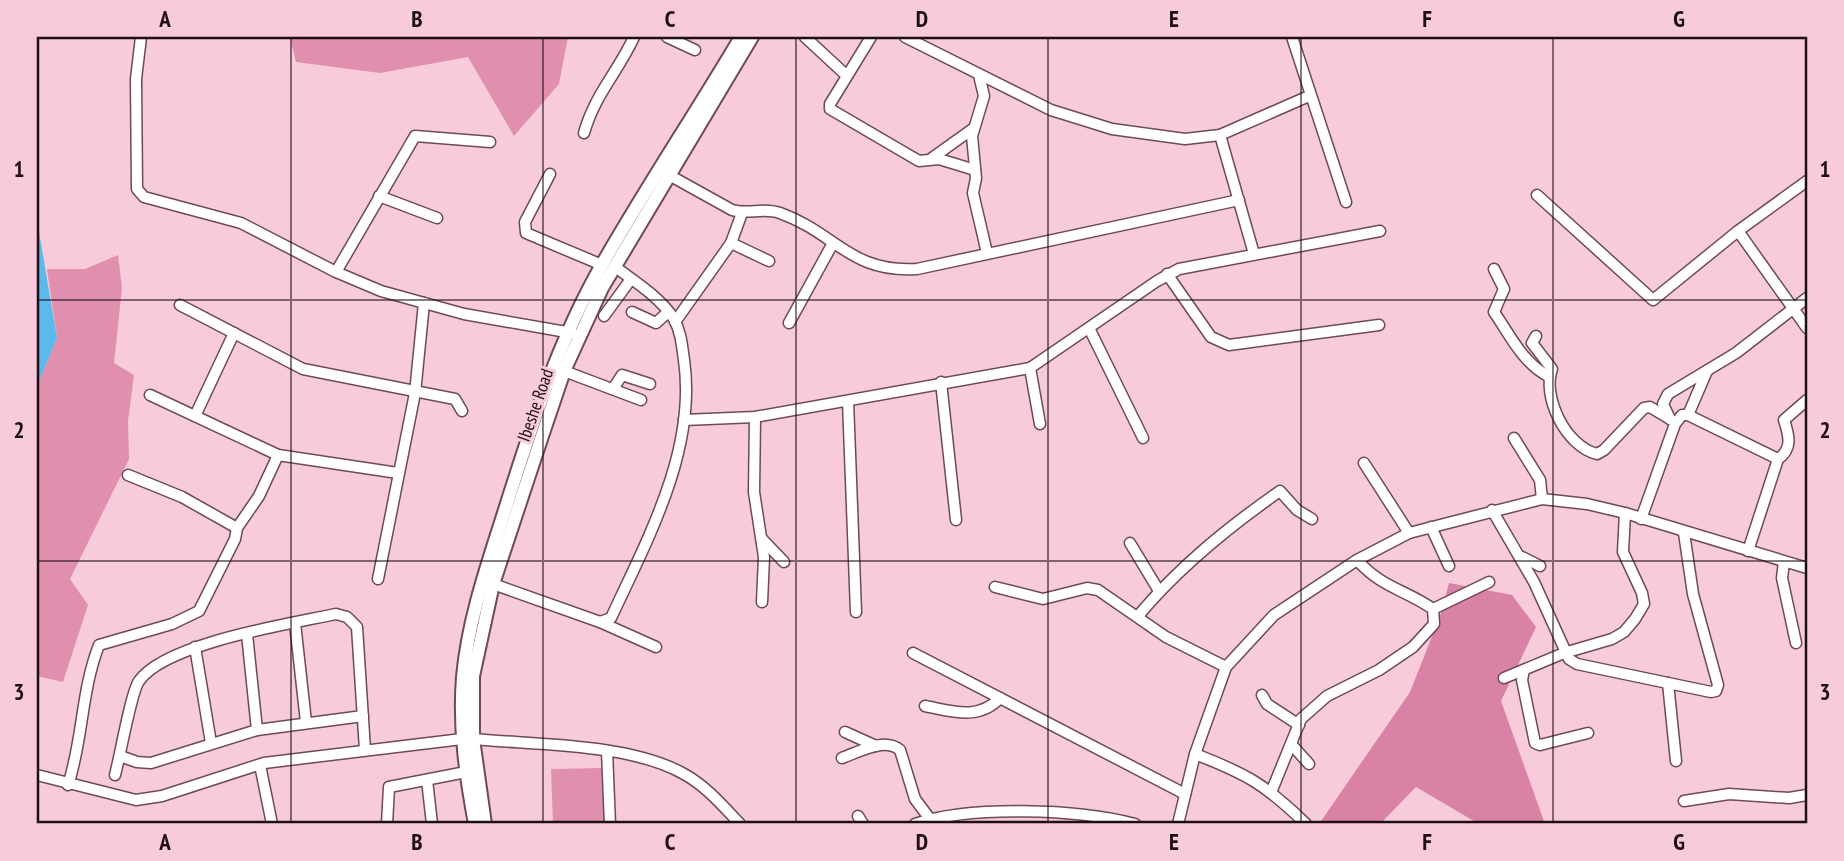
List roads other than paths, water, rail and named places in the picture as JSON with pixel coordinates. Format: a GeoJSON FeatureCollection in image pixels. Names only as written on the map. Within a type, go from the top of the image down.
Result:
{"type":"FeatureCollection","features":[{"type":"Feature","properties":{"kind":"main road","name":"Ibeshe Road"},"geometry":{"type":"LineString","coordinates":[[485,824],[467,739],[463,676],[473,621],[527,440],[574,334],[608,266],[741,37]]}},
{"type":"Feature","properties":{"kind":"main road","name":"Ibeshe Road"},"geometry":{"type":"LineString","coordinates":[[608,266],[669,175],[752,37]]}},
{"type":"Feature","properties":{"kind":"main road","name":"Ibeshe Road"},"geometry":{"type":"LineString","coordinates":[[475,824],[466,772],[473,676],[493,584],[574,334]]}},
{"type":"Feature","properties":{"kind":"street"},"geometry":{"type":"LineString","coordinates":[[141,37],[136,79],[137,189],[144,197],[241,223],[336,272],[381,291],[424,303],[574,334]]}},
{"type":"Feature","properties":{"kind":"street"},"geometry":{"type":"LineString","coordinates":[[584,133],[592,106],[625,57],[634,37]]}},
{"type":"Feature","properties":{"kind":"street"},"geometry":{"type":"LineString","coordinates":[[667,37],[695,50]]}},
{"type":"Feature","properties":{"kind":"street"},"geometry":{"type":"LineString","coordinates":[[805,37],[846,75]]}},
{"type":"Feature","properties":{"kind":"street"},"geometry":{"type":"LineString","coordinates":[[871,37],[830,104],[834,113],[919,161],[939,159],[975,170]]}},
{"type":"Feature","properties":{"kind":"street"},"geometry":{"type":"LineString","coordinates":[[905,37],[1051,110],[1112,129],[1185,139],[1220,135],[1309,96]]}},
{"type":"Feature","properties":{"kind":"street"},"geometry":{"type":"LineString","coordinates":[[1292,37],[1309,96],[1346,202]]}},
{"type":"Feature","properties":{"kind":"street"},"geometry":{"type":"LineString","coordinates":[[979,75],[984,96],[974,128],[973,193],[987,253]]}},
{"type":"Feature","properties":{"kind":"street"},"geometry":{"type":"LineString","coordinates":[[929,160],[974,128]]}},
{"type":"Feature","properties":{"kind":"street"},"geometry":{"type":"LineString","coordinates":[[1220,135],[1254,254]]}},
{"type":"Feature","properties":{"kind":"street"},"geometry":{"type":"LineString","coordinates":[[336,272],[415,136],[491,142]]}},
{"type":"Feature","properties":{"kind":"street"},"geometry":{"type":"LineString","coordinates":[[550,174],[525,222],[526,233],[608,266],[631,279],[668,312],[675,322],[682,342],[688,383],[684,421],[651,531],[611,618],[600,622]]}},
{"type":"Feature","properties":{"kind":"street"},"geometry":{"type":"LineString","coordinates":[[669,175],[742,213],[754,209],[780,214],[871,266],[891,271],[918,269],[1239,200]]}},
{"type":"Feature","properties":{"kind":"street"},"geometry":{"type":"LineString","coordinates":[[1537,194],[1653,300],[1738,231],[1807,181]]}},
{"type":"Feature","properties":{"kind":"street"},"geometry":{"type":"LineString","coordinates":[[380,196],[437,218]]}},
{"type":"Feature","properties":{"kind":"street"},"geometry":{"type":"LineString","coordinates":[[675,322],[732,243],[742,213]]}},
{"type":"Feature","properties":{"kind":"street"},"geometry":{"type":"LineString","coordinates":[[684,421],[755,418],[941,382],[1030,368],[1167,274],[1254,254],[1380,231]]}},
{"type":"Feature","properties":{"kind":"street"},"geometry":{"type":"LineString","coordinates":[[1738,231],[1807,328]]}},
{"type":"Feature","properties":{"kind":"street"},"geometry":{"type":"LineString","coordinates":[[732,243],[769,261]]}},
{"type":"Feature","properties":{"kind":"street"},"geometry":{"type":"LineString","coordinates":[[789,323],[833,243]]}},
{"type":"Feature","properties":{"kind":"street"},"geometry":{"type":"LineString","coordinates":[[1494,269],[1504,289],[1494,312],[1513,337],[1520,353],[1538,372],[1548,376]]}},
{"type":"Feature","properties":{"kind":"street"},"geometry":{"type":"LineString","coordinates":[[1167,274],[1211,337],[1229,345],[1379,325]]}},
{"type":"Feature","properties":{"kind":"street"},"geometry":{"type":"LineString","coordinates":[[604,316],[631,279]]}},
{"type":"Feature","properties":{"kind":"street"},"geometry":{"type":"LineString","coordinates":[[1673,422],[1663,399],[1686,381],[1736,353],[1807,298]]}},
{"type":"Feature","properties":{"kind":"street"},"geometry":{"type":"LineString","coordinates":[[378,579],[415,393],[424,303]]}},
{"type":"Feature","properties":{"kind":"street"},"geometry":{"type":"LineString","coordinates":[[180,305],[303,369],[455,399],[462,411]]}},
{"type":"Feature","properties":{"kind":"street"},"geometry":{"type":"LineString","coordinates":[[632,312],[656,323],[668,312]]}},
{"type":"Feature","properties":{"kind":"street"},"geometry":{"type":"LineString","coordinates":[[1089,328],[1143,438]]}},
{"type":"Feature","properties":{"kind":"street"},"geometry":{"type":"LineString","coordinates":[[195,416],[234,333]]}},
{"type":"Feature","properties":{"kind":"street"},"geometry":{"type":"LineString","coordinates":[[1536,336],[1532,343],[1552,369],[1548,376],[1549,396],[1574,439],[1590,452],[1597,454],[1604,450],[1644,408],[1650,407],[1673,422]]}},
{"type":"Feature","properties":{"kind":"street"},"geometry":{"type":"LineString","coordinates":[[1030,368],[1041,424]]}},
{"type":"Feature","properties":{"kind":"street"},"geometry":{"type":"LineString","coordinates":[[564,371],[641,400]]}},
{"type":"Feature","properties":{"kind":"street"},"geometry":{"type":"LineString","coordinates":[[1688,415],[1707,371]]}},
{"type":"Feature","properties":{"kind":"street"},"geometry":{"type":"LineString","coordinates":[[613,389],[622,375],[650,384]]}},
{"type":"Feature","properties":{"kind":"street"},"geometry":{"type":"LineString","coordinates":[[941,382],[956,520]]}},
{"type":"Feature","properties":{"kind":"street"},"geometry":{"type":"LineString","coordinates":[[150,395],[278,455],[398,473]]}},
{"type":"Feature","properties":{"kind":"street"},"geometry":{"type":"LineString","coordinates":[[1748,551],[1778,459],[1784,455],[1790,438],[1784,421],[1786,416],[1807,400]]}},
{"type":"Feature","properties":{"kind":"street"},"geometry":{"type":"LineString","coordinates":[[848,401],[856,612]]}},
{"type":"Feature","properties":{"kind":"street"},"geometry":{"type":"LineString","coordinates":[[1641,519],[1673,422],[1677,419],[1688,415],[1778,459]]}},
{"type":"Feature","properties":{"kind":"street"},"geometry":{"type":"LineString","coordinates":[[755,418],[754,492],[765,566],[762,602]]}},
{"type":"Feature","properties":{"kind":"street"},"geometry":{"type":"LineString","coordinates":[[1514,438],[1539,480],[1542,499]]}},
{"type":"Feature","properties":{"kind":"street"},"geometry":{"type":"LineString","coordinates":[[68,785],[79,752],[86,697],[99,645],[172,624],[199,611],[235,540],[237,528],[259,496],[278,455]]}},
{"type":"Feature","properties":{"kind":"street"},"geometry":{"type":"LineString","coordinates":[[1364,463],[1409,533]]}},
{"type":"Feature","properties":{"kind":"street"},"geometry":{"type":"LineString","coordinates":[[128,475],[182,497],[237,528]]}},
{"type":"Feature","properties":{"kind":"street"},"geometry":{"type":"LineString","coordinates":[[1138,616],[1159,591],[1227,528],[1280,491],[1297,510],[1312,519]]}},
{"type":"Feature","properties":{"kind":"street"},"geometry":{"type":"LineString","coordinates":[[1178,824],[1195,754],[1226,667],[1274,615],[1357,560],[1409,533],[1542,499],[1587,504],[1625,513],[1807,568]]}},
{"type":"Feature","properties":{"kind":"street"},"geometry":{"type":"LineString","coordinates":[[1492,510],[1521,557],[1546,606],[1564,653],[1577,664],[1711,692],[1716,691],[1718,685],[1693,594],[1684,533]]}},
{"type":"Feature","properties":{"kind":"street"},"geometry":{"type":"LineString","coordinates":[[1504,678],[1625,632],[1644,604],[1642,593],[1623,552],[1625,513]]}},
{"type":"Feature","properties":{"kind":"street"},"geometry":{"type":"LineString","coordinates":[[1430,527],[1449,566]]}},
{"type":"Feature","properties":{"kind":"street"},"geometry":{"type":"LineString","coordinates":[[762,539],[783,562]]}},
{"type":"Feature","properties":{"kind":"street"},"geometry":{"type":"LineString","coordinates":[[1130,542],[1159,591]]}},
{"type":"Feature","properties":{"kind":"street"},"geometry":{"type":"LineString","coordinates":[[1521,557],[1540,566]]}},
{"type":"Feature","properties":{"kind":"street"},"geometry":{"type":"LineString","coordinates":[[1357,560],[1376,580],[1415,597],[1433,609]]}},
{"type":"Feature","properties":{"kind":"street"},"geometry":{"type":"LineString","coordinates":[[1784,562],[1783,585],[1796,643]]}},
{"type":"Feature","properties":{"kind":"street"},"geometry":{"type":"LineString","coordinates":[[1433,609],[1489,582]]}},
{"type":"Feature","properties":{"kind":"street"},"geometry":{"type":"LineString","coordinates":[[493,584],[600,622],[656,647]]}},
{"type":"Feature","properties":{"kind":"street"},"geometry":{"type":"LineString","coordinates":[[995,587],[1043,598],[1087,587],[1098,590],[1166,637],[1226,667]]}},
{"type":"Feature","properties":{"kind":"street"},"geometry":{"type":"LineString","coordinates":[[1272,790],[1301,719],[1327,696],[1379,670],[1413,646],[1434,624],[1433,609]]}},
{"type":"Feature","properties":{"kind":"street"},"geometry":{"type":"LineString","coordinates":[[115,775],[138,682],[152,668],[195,647],[335,614],[347,617],[357,627],[365,750]]}},
{"type":"Feature","properties":{"kind":"street"},"geometry":{"type":"LineString","coordinates":[[295,623],[306,722]]}},
{"type":"Feature","properties":{"kind":"street"},"geometry":{"type":"LineString","coordinates":[[247,634],[257,730]]}},
{"type":"Feature","properties":{"kind":"street"},"geometry":{"type":"LineString","coordinates":[[195,647],[211,743]]}},
{"type":"Feature","properties":{"kind":"street"},"geometry":{"type":"LineString","coordinates":[[913,653],[1185,794]]}},
{"type":"Feature","properties":{"kind":"street"},"geometry":{"type":"LineString","coordinates":[[1524,670],[1522,680],[1535,743],[1540,745],[1588,733]]}},
{"type":"Feature","properties":{"kind":"street"},"geometry":{"type":"LineString","coordinates":[[1668,683],[1676,761]]}},
{"type":"Feature","properties":{"kind":"street"},"geometry":{"type":"LineString","coordinates":[[1262,695],[1267,704],[1298,725]]}},
{"type":"Feature","properties":{"kind":"street"},"geometry":{"type":"LineString","coordinates":[[925,706],[967,714],[992,706],[1000,698]]}},
{"type":"Feature","properties":{"kind":"street"},"geometry":{"type":"LineString","coordinates":[[120,755],[137,762],[151,762],[257,730],[363,716]]}},
{"type":"Feature","properties":{"kind":"street"},"geometry":{"type":"LineString","coordinates":[[845,732],[876,746]]}},
{"type":"Feature","properties":{"kind":"street"},"geometry":{"type":"LineString","coordinates":[[37,775],[68,785],[145,799],[260,765],[467,739],[607,751],[661,762],[705,788],[740,824]]}},
{"type":"Feature","properties":{"kind":"street"},"geometry":{"type":"LineString","coordinates":[[1292,745],[1309,764]]}},
{"type":"Feature","properties":{"kind":"street"},"geometry":{"type":"LineString","coordinates":[[842,758],[876,746],[895,746],[900,750],[915,799],[930,819]]}},
{"type":"Feature","properties":{"kind":"street"},"geometry":{"type":"LineString","coordinates":[[607,751],[610,824]]}},
{"type":"Feature","properties":{"kind":"street"},"geometry":{"type":"LineString","coordinates":[[1195,754],[1242,772],[1272,790],[1306,824]]}},
{"type":"Feature","properties":{"kind":"street"},"geometry":{"type":"LineString","coordinates":[[260,765],[269,823]]}},
{"type":"Feature","properties":{"kind":"street"},"geometry":{"type":"LineString","coordinates":[[387,824],[389,786],[466,772]]}},
{"type":"Feature","properties":{"kind":"street"},"geometry":{"type":"LineString","coordinates":[[427,780],[432,824]]}},
{"type":"Feature","properties":{"kind":"street"},"geometry":{"type":"LineString","coordinates":[[1684,801],[1729,794],[1788,798],[1807,795]]}},
{"type":"Feature","properties":{"kind":"street"},"geometry":{"type":"LineString","coordinates":[[915,824],[930,819],[1043,812],[1135,824]]}},
{"type":"Feature","properties":{"kind":"water"},"geometry":{"type":"Polygon","coordinates":[[[37,220],[57,338],[37,386],[37,220]]]}}]}
